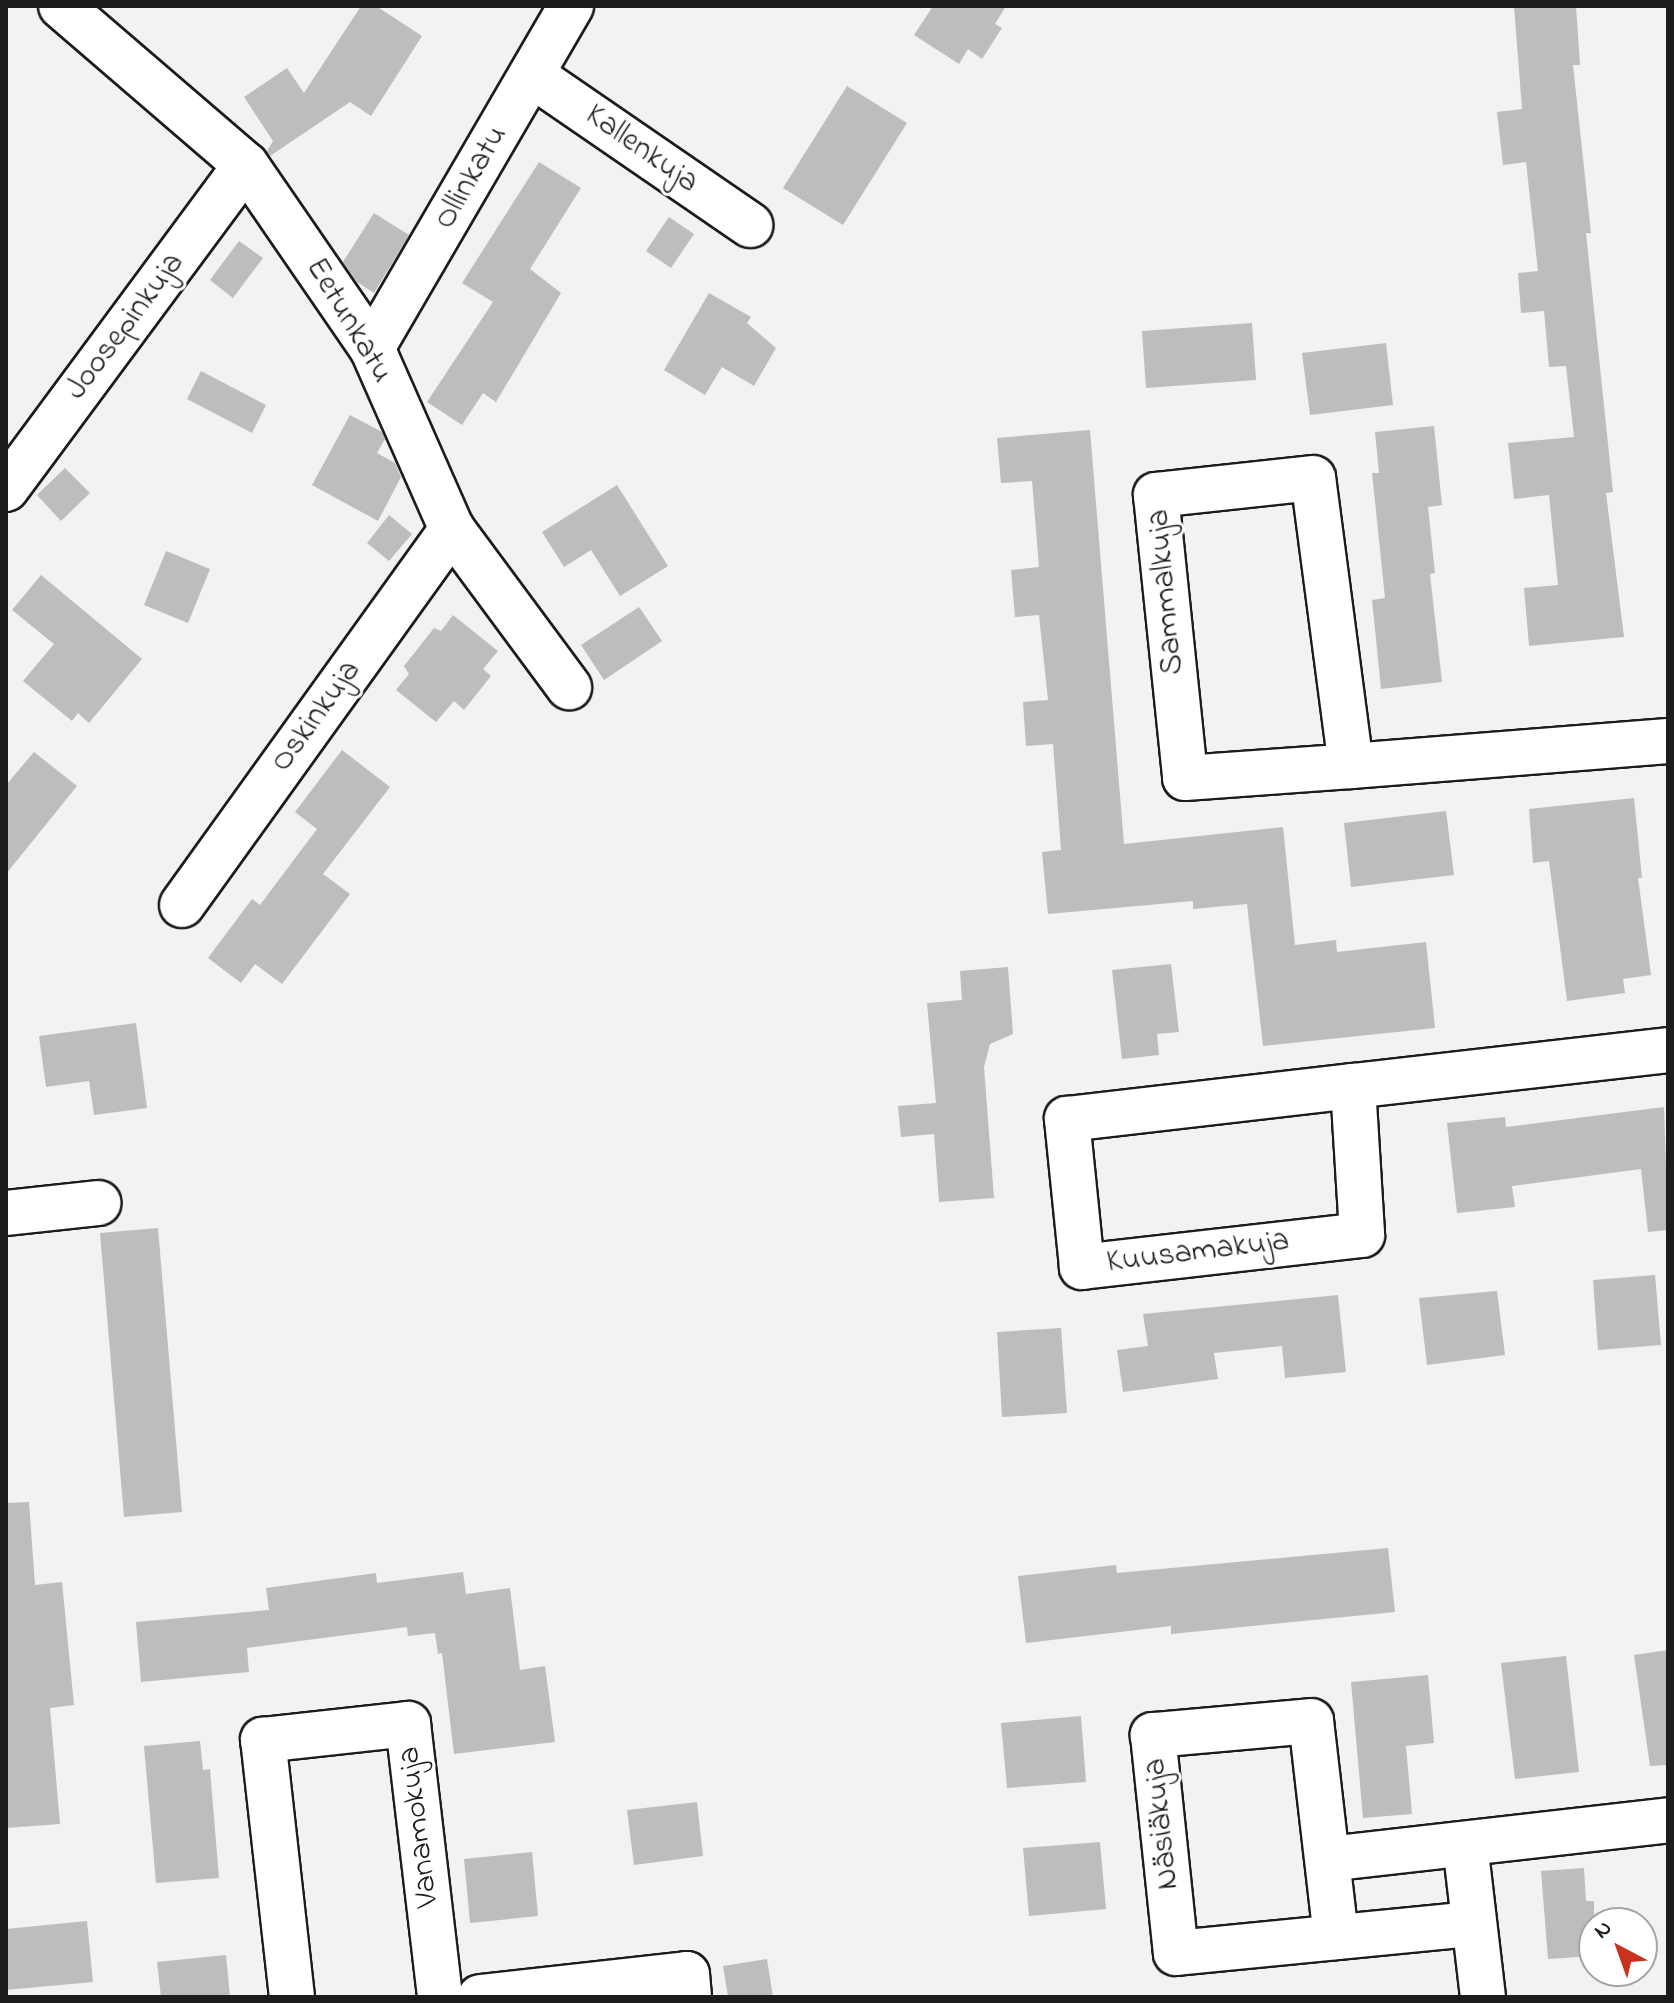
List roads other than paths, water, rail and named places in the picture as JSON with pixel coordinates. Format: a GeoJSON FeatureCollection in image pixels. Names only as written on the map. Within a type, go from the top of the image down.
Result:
{"type":"FeatureCollection","features":[{"type":"Feature","properties":{"kind":"street","name":"Eetunkatu"},"geometry":{"type":"LineString","coordinates":[[61,6],[246,165],[372,348],[452,529],[569,687]]}},
{"type":"Feature","properties":{"kind":"street","name":"Ollinkatu"},"geometry":{"type":"LineString","coordinates":[[372,348],[571,6]]}},
{"type":"Feature","properties":{"kind":"street","name":"Kallenkuja"},"geometry":{"type":"LineString","coordinates":[[532,75],[750,225]]}},
{"type":"Feature","properties":{"kind":"street","name":"Joosepinkuja"},"geometry":{"type":"LineString","coordinates":[[6,489],[246,165]]}},
{"type":"Feature","properties":{"kind":"street","name":"Sammalkuja"},"geometry":{"type":"LineString","coordinates":[[1351,766],[1313,478],[1156,495],[1185,778],[1351,766],[1668,741]]}},
{"type":"Feature","properties":{"kind":"street","name":"Oskinkuja"},"geometry":{"type":"LineString","coordinates":[[182,905],[452,529]]}},
{"type":"Feature","properties":{"kind":"street","name":"Kuusamakuja"},"geometry":{"type":"LineString","coordinates":[[1353,1086],[1362,1235],[1082,1267],[1067,1119],[1353,1086],[1668,1050]]}},
{"type":"Feature","properties":{"kind":"street"},"geometry":{"type":"LineString","coordinates":[[6,1213],[98,1203]]}},
{"type":"Feature","properties":{"kind":"street","name":"Näsiäkuja"},"geometry":{"type":"LineString","coordinates":[[1336,1937],[1311,1721],[1153,1735],[1176,1953],[1474,1924]]}},
{"type":"Feature","properties":{"kind":"street","name":"Vanamokuja"},"geometry":{"type":"LineString","coordinates":[[292,1997],[263,1740],[408,1724],[440,1997]]}},
{"type":"Feature","properties":{"kind":"street"},"geometry":{"type":"LineString","coordinates":[[1328,1859],[1668,1820]]}},
{"type":"Feature","properties":{"kind":"street"},"geometry":{"type":"LineString","coordinates":[[1465,1844],[1483,1997]]}},
{"type":"Feature","properties":{"kind":"street"},"geometry":{"type":"LineString","coordinates":[[492,1996],[687,1974],[689,1997]]}}]}
